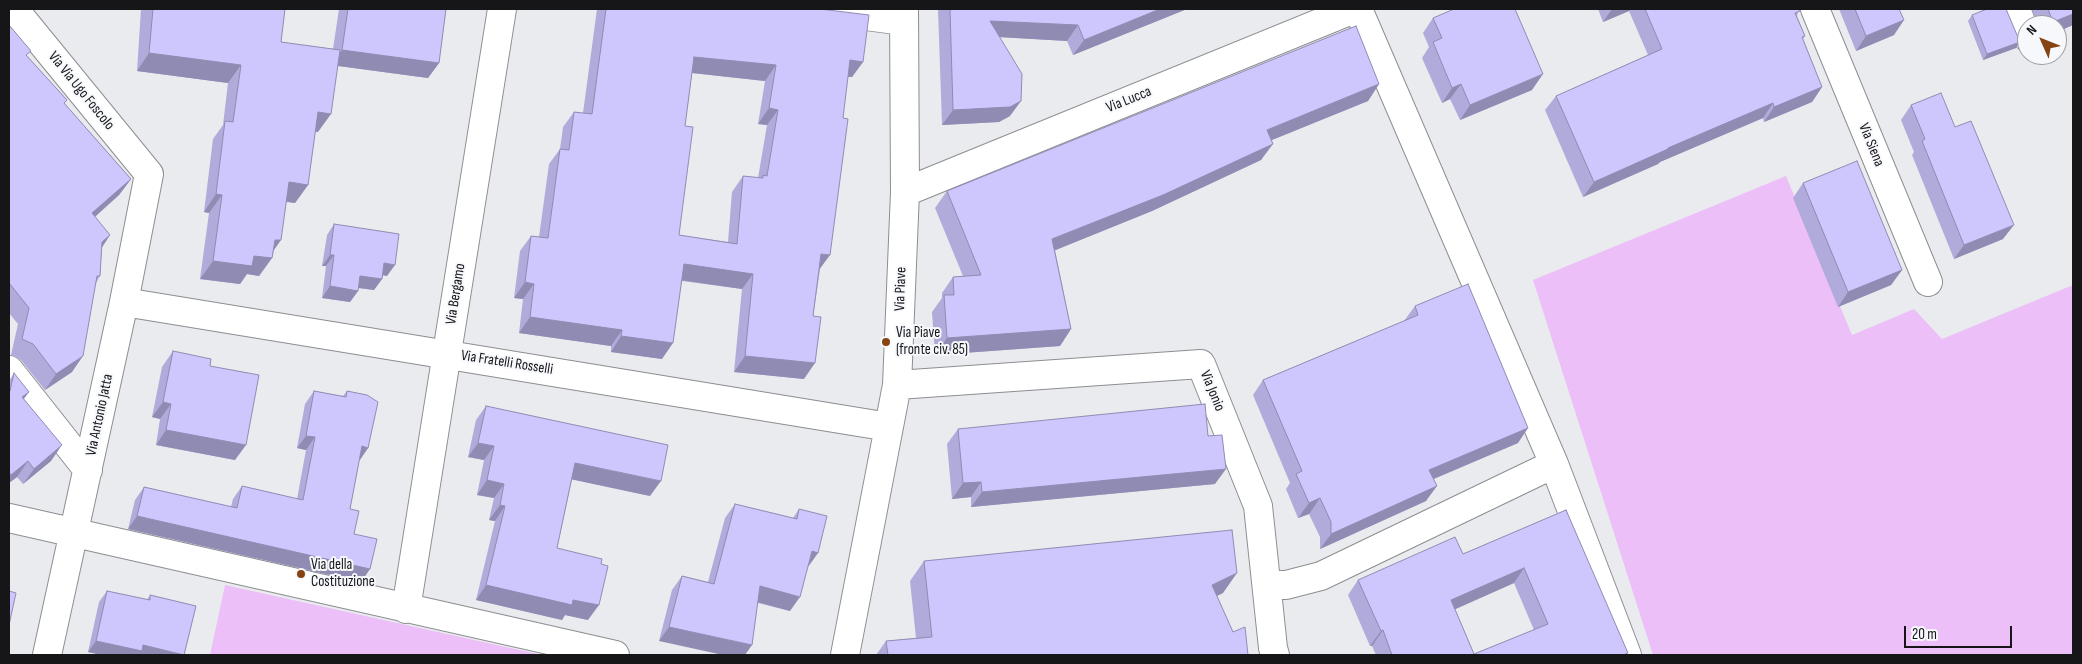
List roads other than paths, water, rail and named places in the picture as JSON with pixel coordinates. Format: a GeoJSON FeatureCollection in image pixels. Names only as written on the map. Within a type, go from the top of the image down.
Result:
{"type":"FeatureCollection","features":[{"type":"Feature","properties":{"kind":"street","name":"Via Via Ugo Foscolo"},"geometry":{"type":"LineString","coordinates":[[14,9],[149,174]]}},
{"type":"Feature","properties":{"kind":"street","name":"Via Bergamo"},"geometry":{"type":"LineString","coordinates":[[406,609],[502,9]]}},
{"type":"Feature","properties":{"kind":"street"},"geometry":{"type":"LineString","coordinates":[[812,9],[904,15]]}},
{"type":"Feature","properties":{"kind":"street","name":"Via Lucca"},"geometry":{"type":"LineString","coordinates":[[905,192],[1354,9]]}},
{"type":"Feature","properties":{"kind":"street"},"geometry":{"type":"LineString","coordinates":[[1358,9],[1554,464],[1628,655]]}},
{"type":"Feature","properties":{"kind":"street","name":"Via Siena"},"geometry":{"type":"LineString","coordinates":[[1815,9],[1928,282]]}},
{"type":"Feature","properties":{"kind":"street","name":"Via Piave"},"geometry":{"type":"LineString","coordinates":[[845,655],[896,385],[905,192],[904,15]]}},
{"type":"Feature","properties":{"kind":"street","name":"Via Antonio Jatta"},"geometry":{"type":"LineString","coordinates":[[47,655],[124,302],[149,174]]}},
{"type":"Feature","properties":{"kind":"street","name":"Via Fratelli Rosselli"},"geometry":{"type":"LineString","coordinates":[[124,302],[889,427]]}},
{"type":"Feature","properties":{"kind":"street","name":"Via Jonio"},"geometry":{"type":"LineString","coordinates":[[896,385],[1201,364],[1258,506],[1275,655]]}},
{"type":"Feature","properties":{"kind":"street"},"geometry":{"type":"LineString","coordinates":[[9,370],[88,470]]}},
{"type":"Feature","properties":{"kind":"street"},"geometry":{"type":"LineString","coordinates":[[1268,585],[1286,585],[1320,576],[1554,464]]}},
{"type":"Feature","properties":{"kind":"street"},"geometry":{"type":"LineString","coordinates":[[9,518],[615,655]]}},
{"type":"Feature","properties":{"kind":"place","name":"Via Piave (fronte civ. 85)"},"geometry":{"type":"Point","coordinates":[886,342]}},
{"type":"Feature","properties":{"kind":"place","name":"Via della Costituzione"},"geometry":{"type":"Point","coordinates":[301,574]}}]}
